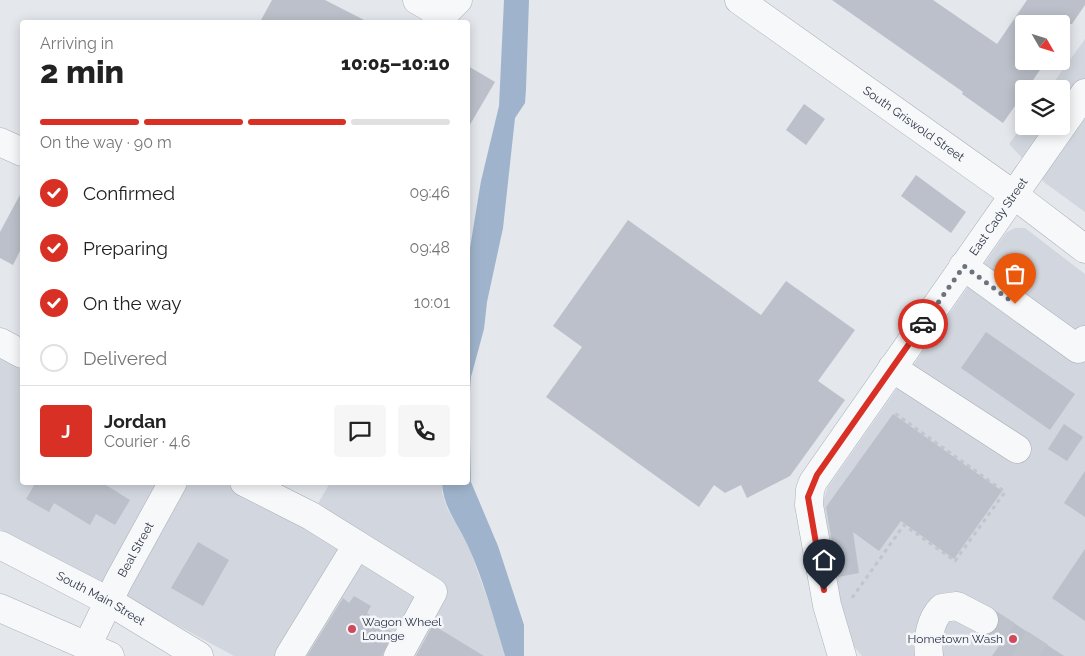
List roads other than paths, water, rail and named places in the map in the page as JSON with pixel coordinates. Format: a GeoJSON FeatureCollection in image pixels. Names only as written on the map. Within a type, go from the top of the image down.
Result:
{"type":"FeatureCollection","features":[{"type":"Feature","properties":{"kind":"street"},"geometry":{"type":"LineString","coordinates":[[417,0],[446,12]]}},
{"type":"Feature","properties":{"kind":"street","name":"South Griswold Street"},"geometry":{"type":"LineString","coordinates":[[739,0],[1014,195],[1085,248]]}},
{"type":"Feature","properties":{"kind":"street","name":"East Cady Street"},"geometry":{"type":"LineString","coordinates":[[842,656],[839,602],[809,505],[810,490],[817,475],[1085,93]]}},
{"type":"Feature","properties":{"kind":"street"},"geometry":{"type":"LineString","coordinates":[[0,142],[20,151]]}},
{"type":"Feature","properties":{"kind":"street"},"geometry":{"type":"LineString","coordinates":[[964,266],[1078,349],[1085,340]]}},
{"type":"Feature","properties":{"kind":"street"},"geometry":{"type":"LineString","coordinates":[[0,342],[20,353]]}},
{"type":"Feature","properties":{"kind":"street"},"geometry":{"type":"LineString","coordinates":[[892,368],[1018,449]]}},
{"type":"Feature","properties":{"kind":"street","name":"Beal Street"},"geometry":{"type":"LineString","coordinates":[[99,651],[110,602],[118,582],[172,485]]}},
{"type":"Feature","properties":{"kind":"street"},"geometry":{"type":"LineString","coordinates":[[250,485],[311,516],[433,592],[398,656]]}},
{"type":"Feature","properties":{"kind":"street","name":"South Main Street"},"geometry":{"type":"LineString","coordinates":[[0,545],[110,602],[199,656]]}},
{"type":"Feature","properties":{"kind":"street"},"geometry":{"type":"LineString","coordinates":[[290,656],[357,545]]}},
{"type":"Feature","properties":{"kind":"street"},"geometry":{"type":"LineString","coordinates":[[929,656],[928,644],[932,624],[942,608],[957,606],[984,620]]}},
{"type":"Feature","properties":{"kind":"street"},"geometry":{"type":"LineString","coordinates":[[0,608],[99,651]]}},
{"type":"Feature","properties":{"kind":"water"},"geometry":{"type":"Polygon","coordinates":[[[504,0],[529,0],[525,103],[515,118],[503,228],[487,302],[484,329],[471,377],[470,390],[470,248],[481,181],[499,106],[504,0]]]}},
{"type":"Feature","properties":{"kind":"water"},"geometry":{"type":"Polygon","coordinates":[[[470,443],[471,482],[498,546],[524,625],[524,656],[505,656],[479,573],[468,546],[448,508],[442,485],[470,485],[470,443]]]}},
{"type":"Feature","properties":{"kind":"tunnel"},"geometry":{"type":"LineString","coordinates":[[984,620],[1040,656]]}},
{"type":"Feature","properties":{"kind":"place","name":"Wagon Wheel Lounge"},"geometry":{"type":"Point","coordinates":[352,629]}},
{"type":"Feature","properties":{"kind":"place","name":"Hometown Wash"},"geometry":{"type":"Point","coordinates":[1013,639]}}]}
